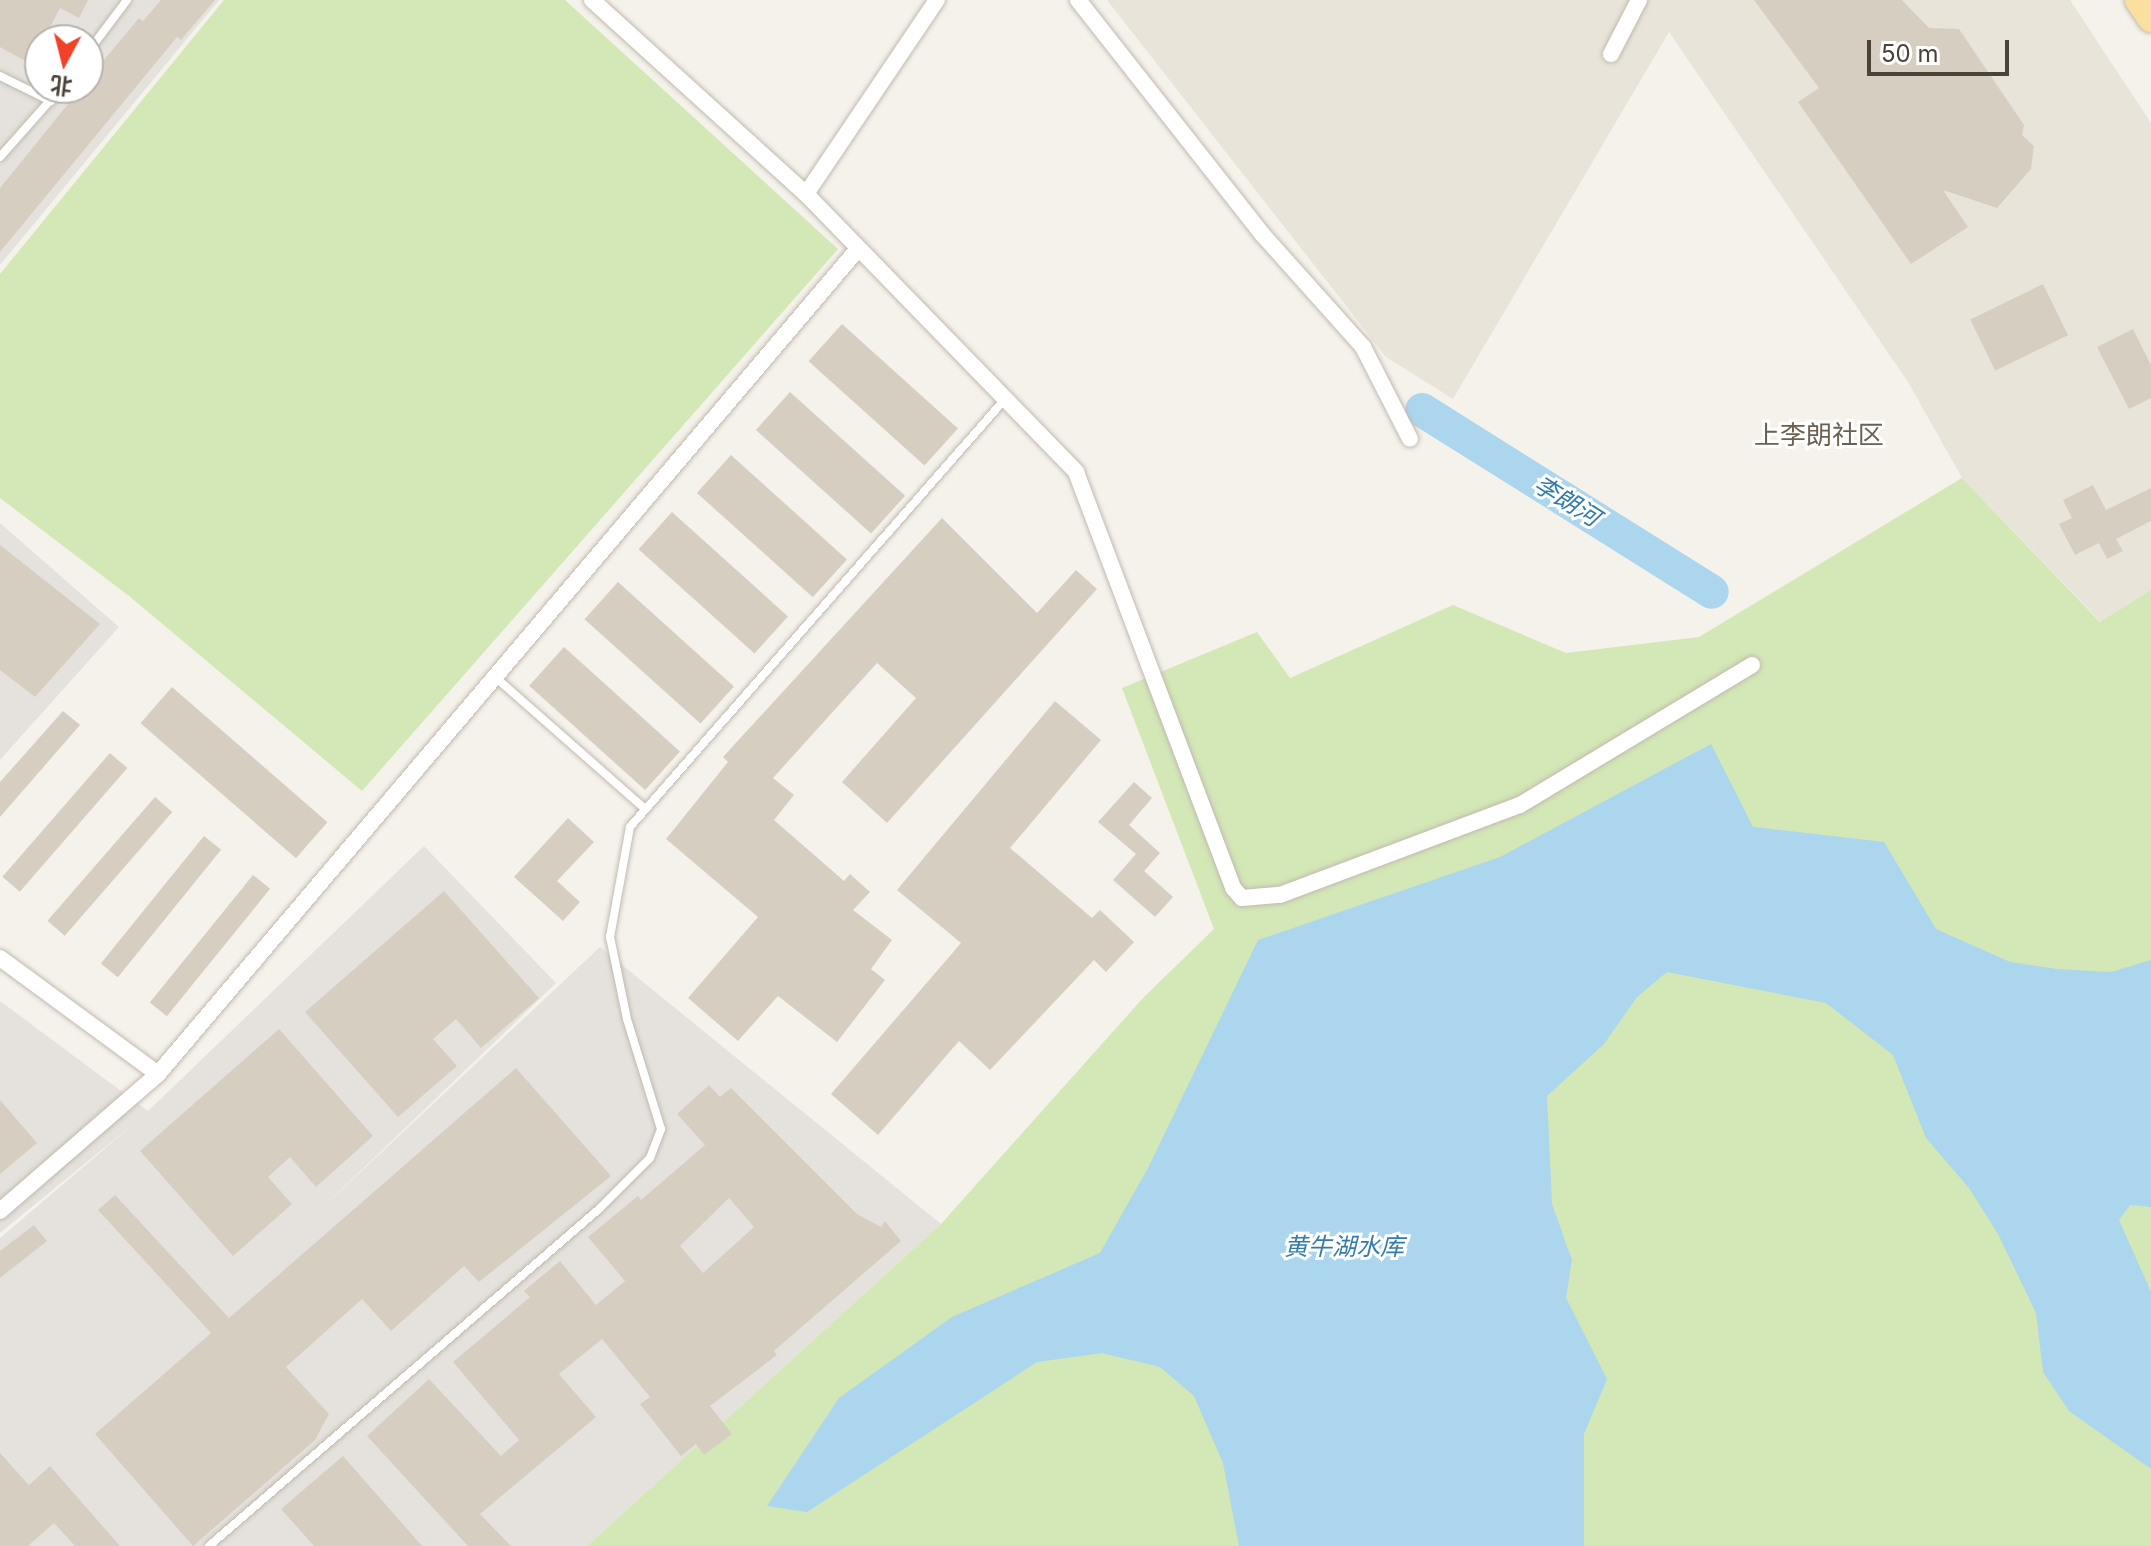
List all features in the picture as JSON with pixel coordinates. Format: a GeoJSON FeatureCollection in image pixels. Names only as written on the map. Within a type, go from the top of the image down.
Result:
{"type":"FeatureCollection","features":[{"type":"Feature","properties":{"kind":"main road"},"geometry":{"type":"LineString","coordinates":[[2138,0],[2151,19]]}},
{"type":"Feature","properties":{"kind":"street"},"geometry":{"type":"LineString","coordinates":[[592,0],[806,194],[857,250],[1006,397],[1076,472],[1233,888],[1242,898],[1280,895],[1520,805],[1752,665]]}},
{"type":"Feature","properties":{"kind":"street"},"geometry":{"type":"LineString","coordinates":[[806,194],[937,0]]}},
{"type":"Feature","properties":{"kind":"street"},"geometry":{"type":"LineString","coordinates":[[1078,0],[1262,234],[1363,347],[1410,439]]}},
{"type":"Feature","properties":{"kind":"street"},"geometry":{"type":"LineString","coordinates":[[1611,54],[1639,0]]}},
{"type":"Feature","properties":{"kind":"street"},"geometry":{"type":"LineString","coordinates":[[0,1211],[158,1074],[857,250]]}},
{"type":"Feature","properties":{"kind":"street"},"geometry":{"type":"LineString","coordinates":[[0,958],[158,1074]]}},
{"type":"Feature","properties":{"kind":"lane"},"geometry":{"type":"LineString","coordinates":[[104,31],[127,0]]}},
{"type":"Feature","properties":{"kind":"lane"},"geometry":{"type":"LineString","coordinates":[[0,76],[24,88]]}},
{"type":"Feature","properties":{"kind":"lane"},"geometry":{"type":"LineString","coordinates":[[0,157],[48,104]]}},
{"type":"Feature","properties":{"kind":"lane"},"geometry":{"type":"LineString","coordinates":[[209,1546],[599,1209],[650,1158],[661,1129],[627,1019],[610,937],[630,827],[1006,397]]}},
{"type":"Feature","properties":{"kind":"lane"},"geometry":{"type":"LineString","coordinates":[[495,677],[645,809]]}},
{"type":"Feature","properties":{"kind":"shaded area"},"geometry":{"type":"Polygon","coordinates":[[[0,0],[219,0],[0,265],[0,0]]]}},
{"type":"Feature","properties":{"kind":"shaded area"},"geometry":{"type":"Polygon","coordinates":[[[1107,0],[2070,0],[2151,123],[2151,590],[2101,622],[1962,478],[1908,382],[1669,32],[1453,399],[1386,357],[1107,0]]]}},
{"type":"Feature","properties":{"kind":"shaded area"},"geometry":{"type":"Polygon","coordinates":[[[0,523],[119,627],[0,760],[0,523]]]}},
{"type":"Feature","properties":{"kind":"shaded area"},"geometry":{"type":"Polygon","coordinates":[[[424,846],[556,983],[318,1212],[600,947],[941,1224],[587,1546],[0,1546],[0,1238],[136,1122],[0,1233],[0,1001],[148,1111],[424,846]]]}},
{"type":"Feature","properties":{"kind":"green space"},"geometry":{"type":"Polygon","coordinates":[[[224,0],[565,0],[838,249],[362,791],[129,596],[0,498],[0,274],[224,0]]]}},
{"type":"Feature","properties":{"kind":"green space"},"geometry":{"type":"Polygon","coordinates":[[[1962,478],[2100,622],[2151,590],[2151,1546],[587,1546],[941,1224],[1143,998],[1214,929],[1122,688],[1257,632],[1290,678],[1453,605],[1566,653],[1699,637],[1962,478]]]}},
{"type":"Feature","properties":{"kind":"water","name":"黄牛湖水库"},"geometry":{"type":"Polygon","coordinates":[[[1711,744],[1753,827],[1884,842],[1936,929],[2010,962],[2057,969],[2111,972],[2151,960],[2151,1207],[2130,1205],[2119,1220],[2151,1292],[2151,1469],[2069,1411],[2043,1372],[2036,1313],[1998,1234],[1969,1188],[1926,1138],[1893,1055],[1826,1003],[1667,972],[1637,997],[1604,1044],[1547,1096],[1552,1204],[1572,1260],[1566,1298],[1607,1379],[1584,1434],[1584,1546],[1239,1546],[1223,1463],[1194,1396],[1160,1367],[1102,1353],[1037,1362],[807,1512],[767,1506],[839,1398],[952,1317],[1100,1253],[1148,1168],[1258,940],[1500,857],[1711,744]]]}},
{"type":"Feature","properties":{"kind":"building"},"geometry":{"type":"Polygon","coordinates":[[[0,0],[88,0],[79,18],[60,8],[52,24],[24,24],[24,60],[0,47],[0,0]]]}},
{"type":"Feature","properties":{"kind":"building"},"geometry":{"type":"Polygon","coordinates":[[[161,0],[215,0],[181,40],[177,37],[0,252],[0,188],[68,104],[104,104],[104,60],[139,18],[143,21],[161,0]]]}},
{"type":"Feature","properties":{"kind":"building"},"geometry":{"type":"Polygon","coordinates":[[[1754,0],[1902,0],[1929,28],[1959,29],[2024,125],[2022,135],[2034,146],[2031,169],[1997,208],[1943,190],[1968,227],[1911,264],[1798,102],[1819,88],[1754,0]]]}},
{"type":"Feature","properties":{"kind":"building"},"geometry":{"type":"Polygon","coordinates":[[[2043,284],[2068,335],[1995,371],[1970,320],[2043,284]]]}},
{"type":"Feature","properties":{"kind":"building"},"geometry":{"type":"Polygon","coordinates":[[[842,324],[958,428],[924,466],[809,361],[842,324]]]}},
{"type":"Feature","properties":{"kind":"building"},"geometry":{"type":"Polygon","coordinates":[[[2133,329],[2151,365],[2151,398],[2129,409],[2097,347],[2133,329]]]}},
{"type":"Feature","properties":{"kind":"building"},"geometry":{"type":"Polygon","coordinates":[[[790,392],[905,496],[871,534],[756,430],[790,392]]]}},
{"type":"Feature","properties":{"kind":"building"},"geometry":{"type":"Polygon","coordinates":[[[731,455],[847,559],[813,597],[697,493],[731,455]]]}},
{"type":"Feature","properties":{"kind":"building"},"geometry":{"type":"Polygon","coordinates":[[[2093,485],[2106,510],[2151,488],[2151,521],[2116,539],[2123,551],[2107,559],[2099,543],[2075,555],[2059,524],[2072,518],[2063,500],[2093,485]]]}},
{"type":"Feature","properties":{"kind":"building"},"geometry":{"type":"Polygon","coordinates":[[[672,512],[788,616],[754,654],[639,549],[672,512]]]}},
{"type":"Feature","properties":{"kind":"building"},"geometry":{"type":"Polygon","coordinates":[[[942,518],[1037,613],[1076,570],[1097,589],[887,823],[842,782],[916,698],[877,663],[773,778],[794,795],[774,820],[844,881],[850,874],[870,892],[853,910],[892,940],[871,969],[885,980],[837,1042],[778,996],[738,1041],[688,998],[758,917],[666,839],[728,762],[723,757],[942,518]]]}},
{"type":"Feature","properties":{"kind":"building"},"geometry":{"type":"Polygon","coordinates":[[[0,545],[100,624],[35,697],[0,670],[0,545]]]}},
{"type":"Feature","properties":{"kind":"building"},"geometry":{"type":"Polygon","coordinates":[[[618,582],[734,686],[700,724],[585,619],[618,582]]]}},
{"type":"Feature","properties":{"kind":"building"},"geometry":{"type":"Polygon","coordinates":[[[564,647],[680,751],[645,790],[529,686],[564,647]]]}},
{"type":"Feature","properties":{"kind":"building"},"geometry":{"type":"Polygon","coordinates":[[[172,687],[327,822],[296,858],[141,723],[172,687]]]}},
{"type":"Feature","properties":{"kind":"building"},"geometry":{"type":"Polygon","coordinates":[[[1055,701],[1101,740],[1010,848],[1092,918],[1100,910],[1134,942],[1106,972],[1094,960],[990,1070],[959,1041],[878,1135],[831,1094],[961,943],[897,890],[1055,701]]]}},
{"type":"Feature","properties":{"kind":"building"},"geometry":{"type":"Polygon","coordinates":[[[63,711],[80,725],[0,817],[0,782],[63,711]]]}},
{"type":"Feature","properties":{"kind":"building"},"geometry":{"type":"Polygon","coordinates":[[[110,753],[127,768],[20,892],[2,877],[110,753]]]}},
{"type":"Feature","properties":{"kind":"building"},"geometry":{"type":"Polygon","coordinates":[[[1134,782],[1152,798],[1129,825],[1160,853],[1144,871],[1173,897],[1155,917],[1113,880],[1136,854],[1098,822],[1134,782]]]}},
{"type":"Feature","properties":{"kind":"building"},"geometry":{"type":"Polygon","coordinates":[[[155,797],[172,812],[65,936],[47,921],[155,797]]]}},
{"type":"Feature","properties":{"kind":"building"},"geometry":{"type":"Polygon","coordinates":[[[568,818],[594,842],[557,881],[580,902],[563,921],[514,877],[568,818]]]}},
{"type":"Feature","properties":{"kind":"building"},"geometry":{"type":"Polygon","coordinates":[[[204,836],[221,850],[118,977],[101,963],[204,836]]]}},
{"type":"Feature","properties":{"kind":"building"},"geometry":{"type":"Polygon","coordinates":[[[253,875],[270,889],[167,1016],[150,1002],[253,875]]]}},
{"type":"Feature","properties":{"kind":"building"},"geometry":{"type":"Polygon","coordinates":[[[444,891],[539,998],[481,1048],[456,1019],[433,1039],[457,1066],[398,1117],[305,1012],[444,891]]]}},
{"type":"Feature","properties":{"kind":"building"},"geometry":{"type":"Polygon","coordinates":[[[279,1029],[373,1136],[316,1187],[290,1157],[268,1177],[292,1204],[233,1256],[140,1151],[279,1029]]]}},
{"type":"Feature","properties":{"kind":"building"},"geometry":{"type":"Polygon","coordinates":[[[516,1068],[611,1176],[479,1282],[464,1266],[391,1331],[362,1299],[286,1367],[329,1414],[315,1440],[193,1546],[95,1434],[211,1333],[98,1210],[115,1195],[229,1318],[516,1068]]]}},
{"type":"Feature","properties":{"kind":"building"},"geometry":{"type":"Polygon","coordinates":[[[709,1085],[720,1097],[731,1088],[857,1214],[881,1227],[885,1221],[901,1241],[774,1351],[777,1355],[710,1406],[732,1434],[704,1455],[696,1444],[681,1456],[640,1404],[650,1397],[602,1339],[559,1374],[596,1417],[480,1514],[511,1546],[468,1546],[367,1436],[429,1379],[501,1456],[519,1440],[453,1362],[530,1297],[524,1291],[560,1261],[596,1305],[625,1281],[588,1237],[638,1196],[641,1200],[705,1145],[677,1114],[709,1085]],[[729,1198],[680,1246],[703,1273],[754,1227],[729,1198]]]}},
{"type":"Feature","properties":{"kind":"building"},"geometry":{"type":"Polygon","coordinates":[[[0,1100],[37,1143],[0,1174],[0,1100]]]}},
{"type":"Feature","properties":{"kind":"building"},"geometry":{"type":"Polygon","coordinates":[[[34,1225],[47,1241],[0,1278],[0,1251],[34,1225]]]}},
{"type":"Feature","properties":{"kind":"building"},"geometry":{"type":"Polygon","coordinates":[[[0,1453],[29,1485],[50,1466],[120,1546],[75,1546],[54,1523],[28,1546],[0,1546],[0,1453]]]}},
{"type":"Feature","properties":{"kind":"building"},"geometry":{"type":"Polygon","coordinates":[[[343,1456],[422,1546],[314,1546],[281,1509],[343,1456]]]}},
{"type":"Feature","properties":{"kind":"waterway","name":"李朗河"},"geometry":{"type":"LineString","coordinates":[[1422,410],[1712,592]]}},
{"type":"Feature","properties":{"kind":"district","name":"上李朗社区"},"geometry":{"type":"Point","coordinates":[1819,435]}}]}
